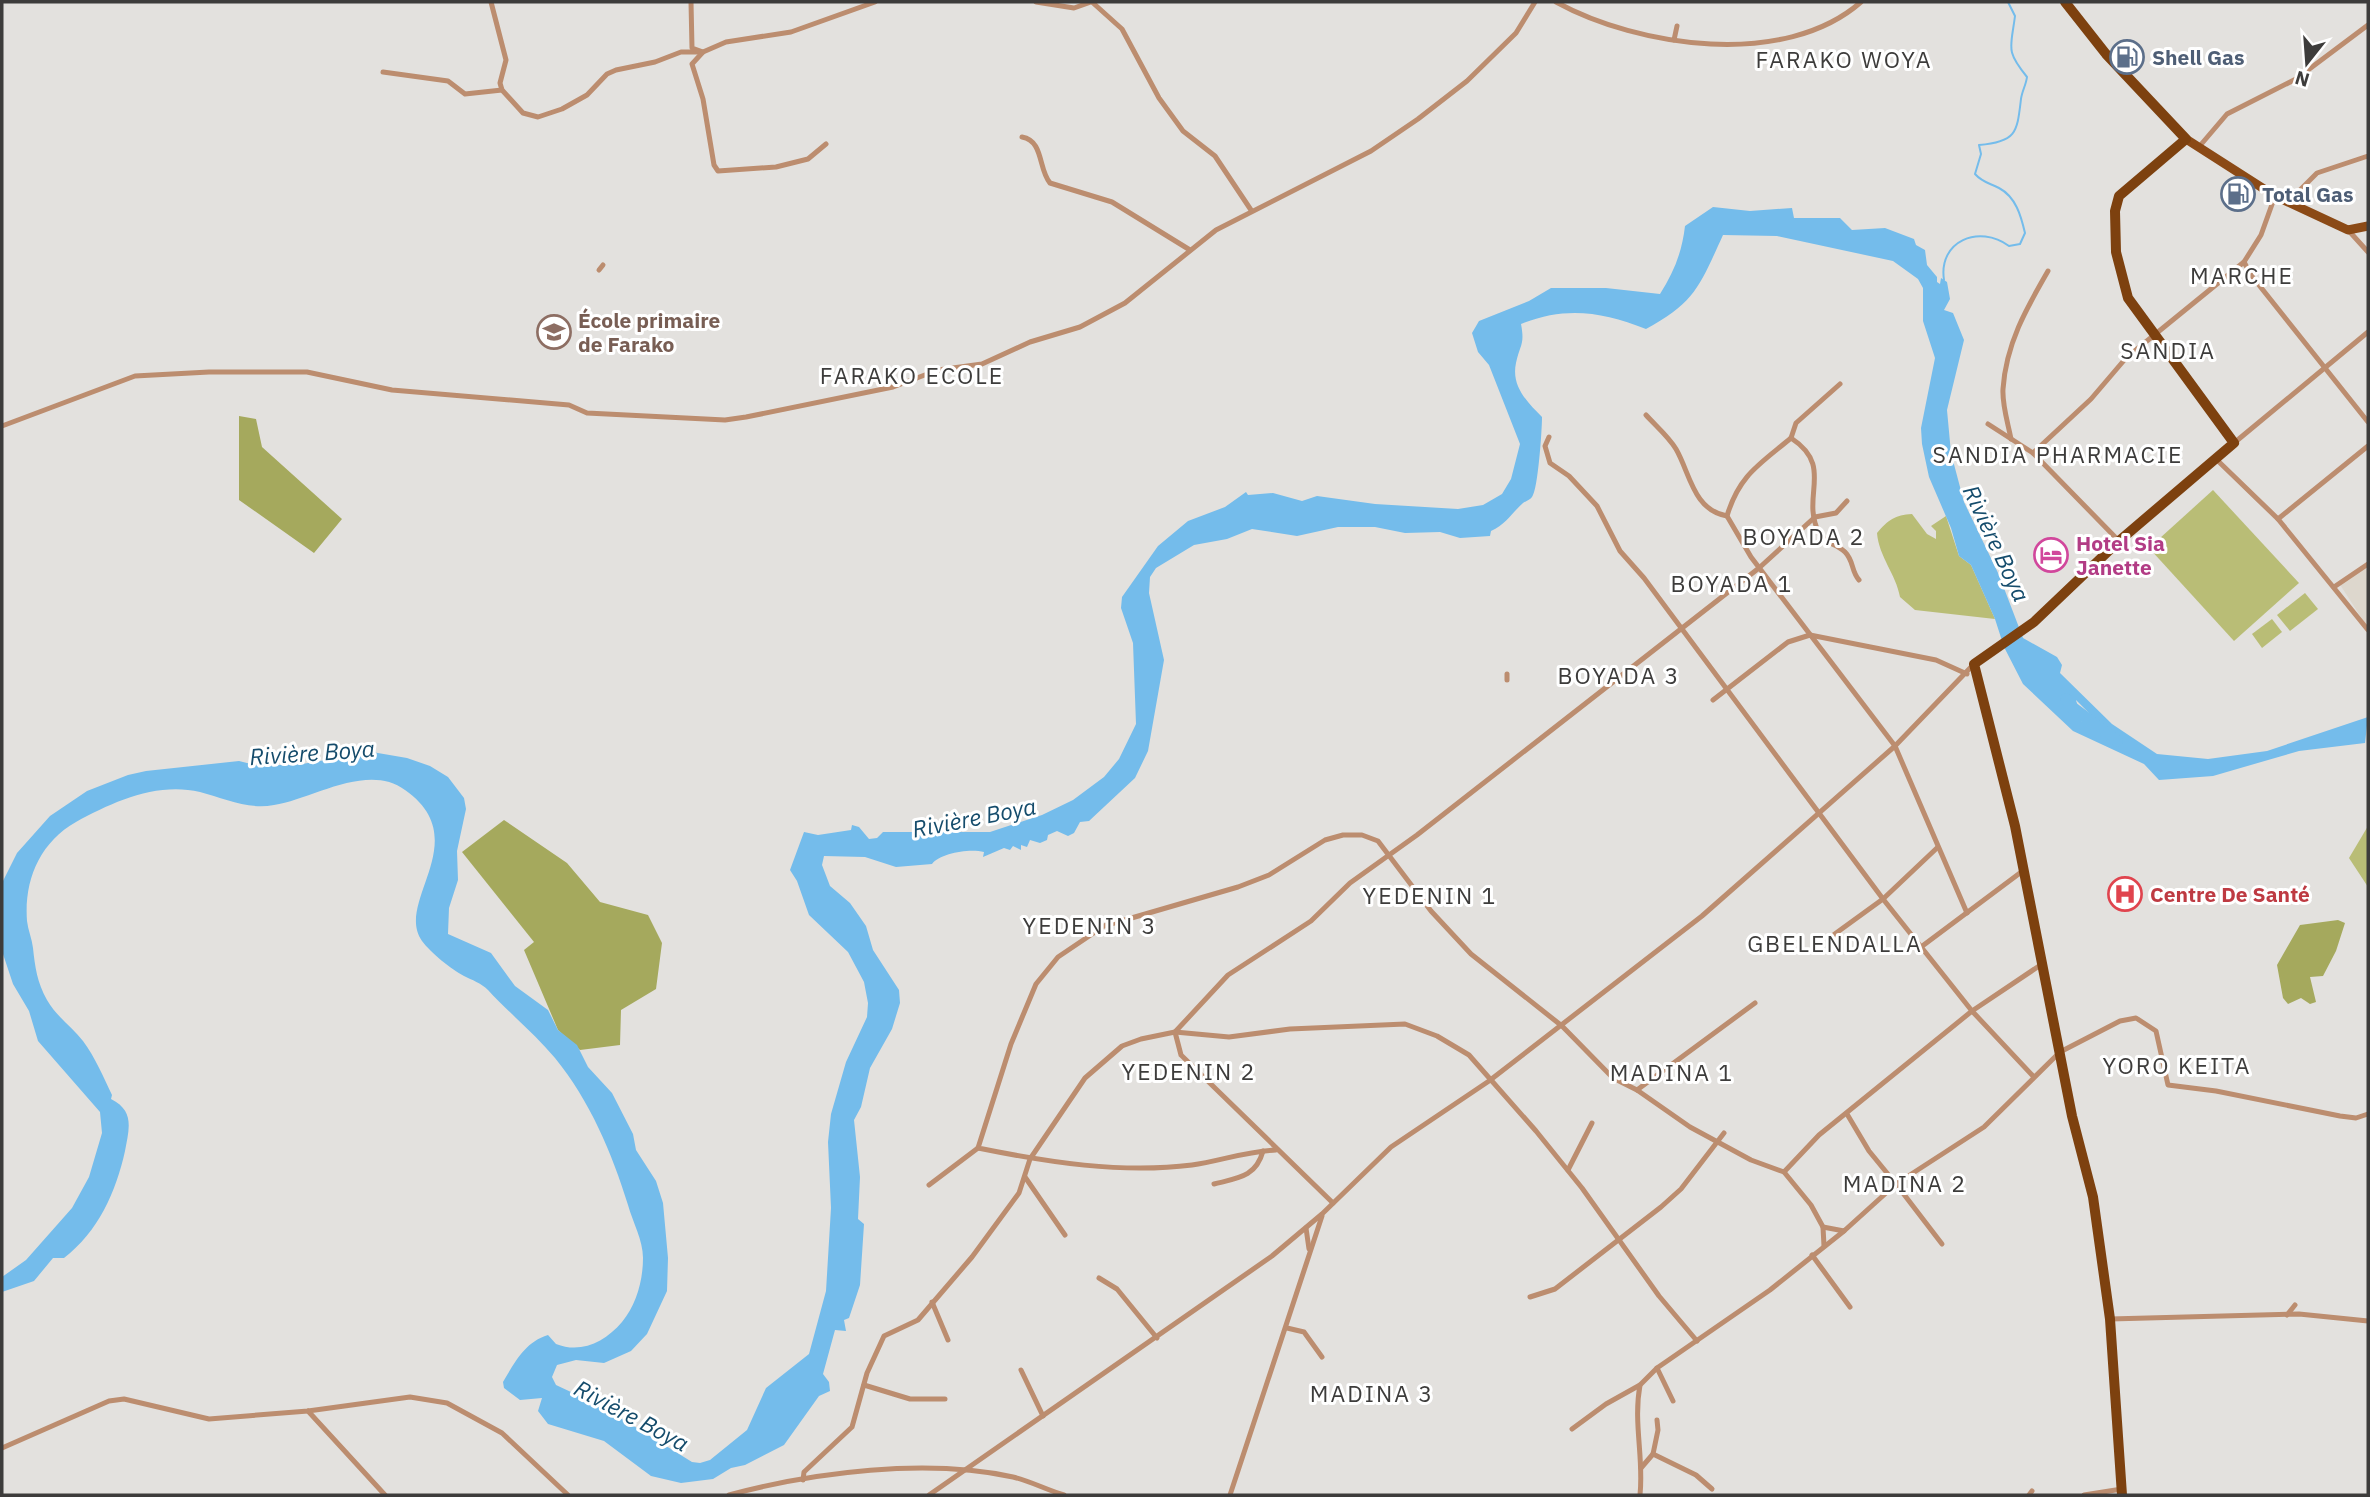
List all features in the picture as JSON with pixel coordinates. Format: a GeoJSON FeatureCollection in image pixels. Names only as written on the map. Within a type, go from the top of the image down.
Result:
{"type":"FeatureCollection","features":[{"type":"Feature","properties":{"kind":"highway"},"geometry":{"type":"LineString","coordinates":[[2065,2],[2106,54],[2186,139],[2127,185],[2119,196],[2115,211],[2120,275],[2128,298],[2234,443],[2119,541],[2034,622],[1974,664],[2024,870],[2060,1052],[2093,1196],[2110,1319],[2122,1492]]}},
{"type":"Feature","properties":{"kind":"main road"},"geometry":{"type":"LineString","coordinates":[[2186,139],[2274,196],[2348,230],[2368,226]]}},
{"type":"Feature","properties":{"kind":"street"},"geometry":{"type":"LineString","coordinates":[[491,2],[506,60],[502,90],[523,113],[538,117],[562,109],[587,95],[607,74],[616,69],[655,62],[681,52],[703,52],[726,42],[791,32],[875,2]]}},
{"type":"Feature","properties":{"kind":"street"},"geometry":{"type":"LineString","coordinates":[[691,2],[692,48],[703,52]]}},
{"type":"Feature","properties":{"kind":"street"},"geometry":{"type":"LineString","coordinates":[[1036,2],[1073,5],[1091,2],[1122,29],[1159,98],[1183,131],[1214,156],[1251,210]]}},
{"type":"Feature","properties":{"kind":"street"},"geometry":{"type":"LineString","coordinates":[[2,426],[135,376],[209,372],[307,372],[392,390],[569,405],[587,413],[725,420],[901,388],[938,370],[982,364],[1030,342],[1080,327],[1125,303],[1216,230],[1371,151],[1418,119],[1467,81],[1516,33],[1535,2]]}},
{"type":"Feature","properties":{"kind":"street"},"geometry":{"type":"LineString","coordinates":[[1556,2],[1586,15],[1674,40],[1750,44],[1787,37],[1826,24],[1848,14],[1861,2]]}},
{"type":"Feature","properties":{"kind":"street"},"geometry":{"type":"LineString","coordinates":[[2198,148],[2227,114],[2296,79],[2368,25]]}},
{"type":"Feature","properties":{"kind":"street"},"geometry":{"type":"LineString","coordinates":[[1674,40],[1677,26]]}},
{"type":"Feature","properties":{"kind":"street"},"geometry":{"type":"LineString","coordinates":[[703,52],[692,64],[703,99],[714,165],[719,171],[776,167],[808,159],[826,144]]}},
{"type":"Feature","properties":{"kind":"street"},"geometry":{"type":"LineString","coordinates":[[383,72],[448,81],[465,94],[502,90]]}},
{"type":"Feature","properties":{"kind":"street"},"geometry":{"type":"LineString","coordinates":[[1022,138],[1030,139],[1036,145],[1050,183],[1112,202],[1190,250]]}},
{"type":"Feature","properties":{"kind":"street"},"geometry":{"type":"LineString","coordinates":[[2288,201],[2317,173],[2368,156]]}},
{"type":"Feature","properties":{"kind":"street"},"geometry":{"type":"LineString","coordinates":[[2032,453],[2091,399],[2126,358],[2244,262],[2261,235],[2274,196]]}},
{"type":"Feature","properties":{"kind":"street"},"geometry":{"type":"LineString","coordinates":[[2348,230],[2368,252]]}},
{"type":"Feature","properties":{"kind":"street"},"geometry":{"type":"LineString","coordinates":[[2244,262],[2322,368],[2368,422]]}},
{"type":"Feature","properties":{"kind":"street"},"geometry":{"type":"LineString","coordinates":[[2011,439],[2003,391],[2009,357],[2016,327],[2049,271]]}},
{"type":"Feature","properties":{"kind":"street"},"geometry":{"type":"LineString","coordinates":[[2234,443],[2368,332]]}},
{"type":"Feature","properties":{"kind":"street"},"geometry":{"type":"LineString","coordinates":[[1840,384],[1796,423],[1791,438],[1750,470],[1733,493],[1727,516],[1759,568],[1895,746],[1967,913]]}},
{"type":"Feature","properties":{"kind":"street"},"geometry":{"type":"LineString","coordinates":[[1647,415],[1676,448],[1695,494],[1715,514],[1727,516]]}},
{"type":"Feature","properties":{"kind":"street"},"geometry":{"type":"LineString","coordinates":[[1988,424],[2032,453],[2119,541]]}},
{"type":"Feature","properties":{"kind":"street"},"geometry":{"type":"LineString","coordinates":[[1549,437],[1545,446],[1550,463],[1569,476],[1597,506],[1620,551],[1883,899],[1972,1011],[2032,1076]]}},
{"type":"Feature","properties":{"kind":"street"},"geometry":{"type":"LineString","coordinates":[[1791,438],[1807,449],[1815,463],[1812,494],[1819,533],[1825,542],[1847,554],[1859,580]]}},
{"type":"Feature","properties":{"kind":"street"},"geometry":{"type":"LineString","coordinates":[[2278,519],[2368,446]]}},
{"type":"Feature","properties":{"kind":"street"},"geometry":{"type":"LineString","coordinates":[[2216,459],[2278,519],[2368,630]]}},
{"type":"Feature","properties":{"kind":"street"},"geometry":{"type":"LineString","coordinates":[[1175,1032],[1228,975],[1311,921],[1350,884],[1759,568],[1815,517],[1836,513],[1847,501]]}},
{"type":"Feature","properties":{"kind":"street"},"geometry":{"type":"LineString","coordinates":[[2334,587],[2368,564]]}},
{"type":"Feature","properties":{"kind":"street"},"geometry":{"type":"LineString","coordinates":[[1713,700],[1788,642],[1811,635],[1925,657],[1967,674]]}},
{"type":"Feature","properties":{"kind":"street"},"geometry":{"type":"LineString","coordinates":[[929,1495],[1272,1256],[1322,1214],[1391,1147],[1489,1081],[1702,916],[1895,746],[1974,664]]}},
{"type":"Feature","properties":{"kind":"street"},"geometry":{"type":"LineString","coordinates":[[929,1185],[978,1148],[1011,1044],[1036,984],[1058,957],[1104,926],[1238,887],[1269,875],[1325,840],[1343,835],[1362,835],[1378,841],[1390,853],[1431,911],[1471,954],[1562,1026],[1613,1078],[1637,1090],[1717,1142],[1751,1160],[1784,1172],[1811,1205],[1823,1227],[1824,1246]]}},
{"type":"Feature","properties":{"kind":"street"},"geometry":{"type":"LineString","coordinates":[[1832,936],[1883,899],[1938,846]]}},
{"type":"Feature","properties":{"kind":"street"},"geometry":{"type":"LineString","coordinates":[[1922,947],[2024,870]]}},
{"type":"Feature","properties":{"kind":"street"},"geometry":{"type":"LineString","coordinates":[[1784,1172],[1819,1135],[1972,1011],[2042,964]]}},
{"type":"Feature","properties":{"kind":"street"},"geometry":{"type":"LineString","coordinates":[[1637,1090],[1755,1003]]}},
{"type":"Feature","properties":{"kind":"street"},"geometry":{"type":"LineString","coordinates":[[1572,1429],[1606,1404],[1640,1385],[1657,1368],[1770,1290],[1844,1231],[1896,1184],[1984,1127],[2032,1076],[2060,1052],[2120,1021],[2136,1018],[2156,1031],[2168,1085],[2216,1091],[2340,1116],[2357,1118],[2368,1114]]}},
{"type":"Feature","properties":{"kind":"street"},"geometry":{"type":"LineString","coordinates":[[803,1480],[804,1472],[852,1427],[875,1349],[884,1336],[910,1326],[998,1223],[1019,1193],[1030,1158],[1085,1077],[1111,1053],[1141,1039],[1175,1032],[1229,1037],[1290,1029],[1405,1024],[1437,1036],[1469,1055],[1568,1170],[1618,1240],[1698,1341]]}},
{"type":"Feature","properties":{"kind":"street"},"geometry":{"type":"LineString","coordinates":[[1175,1032],[1181,1055],[1333,1203]]}},
{"type":"Feature","properties":{"kind":"street"},"geometry":{"type":"LineString","coordinates":[[1497,1075],[1501,1093]]}},
{"type":"Feature","properties":{"kind":"street"},"geometry":{"type":"LineString","coordinates":[[1847,1114],[1869,1151],[1942,1244]]}},
{"type":"Feature","properties":{"kind":"street"},"geometry":{"type":"LineString","coordinates":[[1568,1170],[1592,1123]]}},
{"type":"Feature","properties":{"kind":"street"},"geometry":{"type":"LineString","coordinates":[[1530,1297],[1555,1289],[1681,1189],[1724,1133]]}},
{"type":"Feature","properties":{"kind":"street"},"geometry":{"type":"LineString","coordinates":[[978,1148],[1030,1158],[1145,1167],[1192,1165],[1276,1150]]}},
{"type":"Feature","properties":{"kind":"street"},"geometry":{"type":"LineString","coordinates":[[1214,1184],[1245,1176],[1256,1170],[1263,1151]]}},
{"type":"Feature","properties":{"kind":"street"},"geometry":{"type":"LineString","coordinates":[[1025,1177],[1065,1235]]}},
{"type":"Feature","properties":{"kind":"street"},"geometry":{"type":"LineString","coordinates":[[1230,1495],[1287,1328],[1322,1214]]}},
{"type":"Feature","properties":{"kind":"street"},"geometry":{"type":"LineString","coordinates":[[1823,1227],[1844,1231]]}},
{"type":"Feature","properties":{"kind":"street"},"geometry":{"type":"LineString","coordinates":[[1306,1228],[1309,1253]]}},
{"type":"Feature","properties":{"kind":"street"},"geometry":{"type":"LineString","coordinates":[[1812,1255],[1850,1307]]}},
{"type":"Feature","properties":{"kind":"street"},"geometry":{"type":"LineString","coordinates":[[1099,1278],[1117,1289],[1157,1338]]}},
{"type":"Feature","properties":{"kind":"street"},"geometry":{"type":"LineString","coordinates":[[932,1302],[948,1340]]}},
{"type":"Feature","properties":{"kind":"street"},"geometry":{"type":"LineString","coordinates":[[2287,1315],[2295,1306]]}},
{"type":"Feature","properties":{"kind":"street"},"geometry":{"type":"LineString","coordinates":[[2110,1319],[2287,1315],[2350,1317],[2368,1321]]}},
{"type":"Feature","properties":{"kind":"street"},"geometry":{"type":"LineString","coordinates":[[1287,1328],[1304,1332],[1322,1357]]}},
{"type":"Feature","properties":{"kind":"street"},"geometry":{"type":"LineString","coordinates":[[1657,1368],[1672,1401]]}},
{"type":"Feature","properties":{"kind":"street"},"geometry":{"type":"LineString","coordinates":[[1021,1370],[1043,1416]]}},
{"type":"Feature","properties":{"kind":"street"},"geometry":{"type":"LineString","coordinates":[[864,1385],[910,1399],[945,1399]]}},
{"type":"Feature","properties":{"kind":"street"},"geometry":{"type":"LineString","coordinates":[[1640,1385],[1635,1411],[1641,1468],[1640,1495]]}},
{"type":"Feature","properties":{"kind":"street"},"geometry":{"type":"LineString","coordinates":[[2,1448],[109,1401],[124,1399],[209,1419],[308,1411],[410,1397],[447,1403],[502,1433],[568,1495]]}},
{"type":"Feature","properties":{"kind":"street"},"geometry":{"type":"LineString","coordinates":[[308,1411],[385,1495]]}},
{"type":"Feature","properties":{"kind":"street"},"geometry":{"type":"LineString","coordinates":[[1641,1468],[1653,1454],[1658,1430],[1657,1420]]}},
{"type":"Feature","properties":{"kind":"street"},"geometry":{"type":"LineString","coordinates":[[1653,1454],[1696,1475],[1712,1489]]}},
{"type":"Feature","properties":{"kind":"street"},"geometry":{"type":"LineString","coordinates":[[729,1495],[803,1480],[882,1471],[968,1470],[1015,1478],[1064,1495]]}},
{"type":"Feature","properties":{"kind":"street"},"geometry":{"type":"LineString","coordinates":[[765,1486],[768,1495]]}},
{"type":"Feature","properties":{"kind":"street"},"geometry":{"type":"LineString","coordinates":[[2084,1495],[2122,1492]]}},
{"type":"Feature","properties":{"kind":"shaded area"},"geometry":{"type":"Polygon","coordinates":[[[2368,565],[2368,628],[2339,583],[2368,565]]]}},
{"type":"Feature","properties":{"kind":"green space"},"geometry":{"type":"Polygon","coordinates":[[[239,416],[256,419],[262,447],[342,519],[314,553],[239,500],[239,416]]]}},
{"type":"Feature","properties":{"kind":"green space"},"geometry":{"type":"Polygon","coordinates":[[[2213,490],[2299,583],[2234,641],[2149,548],[2213,490]]]}},
{"type":"Feature","properties":{"kind":"green space"},"geometry":{"type":"Polygon","coordinates":[[[1912,514],[1927,534],[1936,539],[1936,531],[1931,526],[1946,516],[1959,556],[1971,565],[1995,619],[1915,610],[1900,597],[1878,542],[1877,533],[1892,519],[1912,514]]]}},
{"type":"Feature","properties":{"kind":"green space"},"geometry":{"type":"Polygon","coordinates":[[[2305,593],[2318,609],[2290,631],[2277,615],[2305,593]]]}},
{"type":"Feature","properties":{"kind":"green space"},"geometry":{"type":"Polygon","coordinates":[[[2272,619],[2282,632],[2262,648],[2252,634],[2272,619]]]}},
{"type":"Feature","properties":{"kind":"green space"},"geometry":{"type":"Polygon","coordinates":[[[504,820],[567,863],[600,902],[648,915],[662,943],[656,989],[621,1010],[620,1045],[580,1050],[558,1030],[524,950],[534,942],[462,852],[504,820]]]}},
{"type":"Feature","properties":{"kind":"green space"},"geometry":{"type":"Polygon","coordinates":[[[2368,826],[2368,887],[2349,858],[2368,826]]]}},
{"type":"Feature","properties":{"kind":"green space"},"geometry":{"type":"Polygon","coordinates":[[[2338,920],[2345,923],[2336,951],[2323,976],[2310,977],[2316,1002],[2310,1004],[2301,998],[2288,1004],[2283,998],[2277,965],[2300,925],[2338,920]]]}},
{"type":"Feature","properties":{"kind":"water"},"geometry":{"type":"Polygon","coordinates":[[[1713,207],[1750,211],[1792,208],[1794,218],[1840,218],[1852,230],[1885,228],[1914,239],[1916,245],[1925,250],[1927,265],[1937,277],[1937,282],[1940,284],[1941,278],[1947,282],[1950,299],[1944,310],[1953,313],[1964,340],[1947,410],[1951,453],[1964,502],[1999,575],[2023,638],[2057,657],[2062,665],[2060,673],[2112,724],[2157,754],[2208,759],[2267,751],[2368,717],[2365,743],[2299,751],[2213,776],[2159,780],[2144,764],[2073,731],[2023,684],[2004,647],[1995,619],[1971,565],[1959,556],[1951,528],[1929,477],[1921,428],[1935,358],[1923,321],[1923,288],[1918,279],[1893,261],[1777,236],[1723,235],[1695,291],[1676,310],[1646,329],[1584,313],[1553,315],[1521,324],[1522,341],[1515,371],[1518,386],[1542,417],[1538,472],[1532,497],[1491,531],[1490,536],[1460,538],[1440,532],[1405,533],[1375,527],[1338,527],[1297,536],[1252,529],[1227,539],[1194,545],[1156,568],[1150,577],[1149,593],[1164,660],[1148,751],[1135,778],[1089,821],[1080,822],[1074,833],[1068,836],[1057,831],[1040,843],[1030,840],[1027,847],[1021,845],[1021,850],[1013,846],[1010,850],[1004,848],[983,857],[984,852],[956,852],[932,864],[896,867],[865,857],[824,856],[822,865],[830,886],[850,903],[866,926],[873,950],[899,990],[900,1003],[892,1029],[870,1068],[861,1107],[854,1120],[860,1177],[858,1219],[864,1224],[860,1285],[849,1318],[844,1320],[846,1331],[835,1330],[823,1374],[829,1382],[830,1391],[819,1396],[784,1445],[745,1465],[731,1468],[713,1479],[681,1483],[651,1476],[604,1441],[548,1424],[538,1411],[542,1398],[520,1400],[504,1388],[503,1382],[516,1360],[540,1338],[548,1335],[556,1344],[583,1347],[608,1335],[622,1322],[631,1308],[640,1284],[643,1267],[641,1245],[607,1147],[568,1075],[547,1049],[488,990],[447,965],[422,941],[416,925],[434,849],[434,829],[425,809],[405,790],[390,782],[357,781],[264,806],[245,805],[184,790],[151,792],[105,807],[76,822],[43,852],[31,878],[27,906],[39,981],[51,1006],[79,1036],[91,1054],[112,1095],[111,1099],[124,1109],[129,1128],[111,1196],[87,1236],[64,1258],[53,1258],[34,1281],[2,1292],[2,1277],[26,1260],[72,1208],[89,1177],[102,1133],[100,1112],[38,1041],[29,1011],[13,984],[3,954],[3,881],[17,853],[50,816],[87,791],[128,775],[239,761],[259,766],[302,764],[372,752],[407,758],[430,766],[448,777],[464,798],[466,809],[457,851],[458,880],[449,908],[448,934],[491,953],[515,986],[548,1010],[558,1030],[577,1045],[588,1067],[612,1093],[633,1134],[636,1150],[656,1181],[663,1203],[668,1258],[667,1291],[647,1334],[631,1351],[604,1363],[576,1360],[557,1365],[552,1377],[556,1385],[603,1407],[692,1462],[710,1460],[747,1430],[766,1388],[809,1354],[826,1291],[831,1208],[828,1142],[831,1114],[846,1062],[867,1017],[868,1003],[864,982],[848,952],[809,915],[797,881],[790,870],[804,832],[818,835],[851,830],[852,825],[859,827],[869,839],[877,838],[883,832],[990,832],[1042,815],[1073,800],[1104,777],[1119,759],[1136,724],[1133,643],[1121,608],[1122,597],[1158,546],[1188,521],[1225,507],[1246,492],[1248,495],[1273,493],[1302,501],[1317,496],[1375,504],[1458,509],[1483,505],[1502,494],[1511,479],[1520,444],[1489,365],[1478,352],[1472,333],[1479,321],[1529,301],[1551,288],[1606,288],[1660,294],[1677,262],[1685,226],[1713,207]],[[2076,700],[2081,721],[2105,732],[2076,700]]]}},
{"type":"Feature","properties":{"kind":"waterway"},"geometry":{"type":"LineString","coordinates":[[1944,280],[1947,255],[1963,240],[1985,237],[2009,246],[2020,244],[2025,233],[2010,196],[1975,174],[1981,154],[1979,145],[2001,141],[2013,133],[2027,77],[2012,54],[2015,16],[2008,2]]}},
{"type":"Feature","properties":{"kind":"waterway","name":"Rivière Boya"},"geometry":{"type":"LineString","coordinates":[[2066,699],[2073,708],[2117,741]]}},
{"type":"Feature","properties":{"kind":"place","name":"Shell Gas"},"geometry":{"type":"Point","coordinates":[2127,57]}},
{"type":"Feature","properties":{"kind":"place","name":"Total Gas"},"geometry":{"type":"Point","coordinates":[2238,194]}},
{"type":"Feature","properties":{"kind":"place","name":"École primaire de Farako"},"geometry":{"type":"Point","coordinates":[554,332]}},
{"type":"Feature","properties":{"kind":"place","name":"Hotel Sia Janette"},"geometry":{"type":"Point","coordinates":[2051,555]}},
{"type":"Feature","properties":{"kind":"place","name":"Centre De Santé"},"geometry":{"type":"Point","coordinates":[2125,894]}},
{"type":"Feature","properties":{"kind":"district","name":"FARAKO WOYA"},"geometry":{"type":"Point","coordinates":[1844,59]}},
{"type":"Feature","properties":{"kind":"district","name":"MARCHE"},"geometry":{"type":"Point","coordinates":[2242,275]}},
{"type":"Feature","properties":{"kind":"district","name":"SANDIA"},"geometry":{"type":"Point","coordinates":[2168,350]}},
{"type":"Feature","properties":{"kind":"district","name":"FARAKO ECOLE"},"geometry":{"type":"Point","coordinates":[912,375]}},
{"type":"Feature","properties":{"kind":"district","name":"SANDIA PHARMACIE"},"geometry":{"type":"Point","coordinates":[2058,454]}},
{"type":"Feature","properties":{"kind":"district","name":"BOYADA 2"},"geometry":{"type":"Point","coordinates":[1804,536]}},
{"type":"Feature","properties":{"kind":"district","name":"BOYADA 1"},"geometry":{"type":"Point","coordinates":[1732,583]}},
{"type":"Feature","properties":{"kind":"district","name":"BOYADA 3"},"geometry":{"type":"Point","coordinates":[1619,675]}},
{"type":"Feature","properties":{"kind":"district","name":"YEDENIN 1"},"geometry":{"type":"Point","coordinates":[1430,895]}},
{"type":"Feature","properties":{"kind":"district","name":"YEDENIN 3"},"geometry":{"type":"Point","coordinates":[1090,925]}},
{"type":"Feature","properties":{"kind":"district","name":"GBELENDALLA"},"geometry":{"type":"Point","coordinates":[1835,943]}},
{"type":"Feature","properties":{"kind":"district","name":"YORO KEITA"},"geometry":{"type":"Point","coordinates":[2177,1065]}},
{"type":"Feature","properties":{"kind":"district","name":"YEDENIN 2"},"geometry":{"type":"Point","coordinates":[1189,1071]}},
{"type":"Feature","properties":{"kind":"district","name":"MADINA 1"},"geometry":{"type":"Point","coordinates":[1672,1072]}},
{"type":"Feature","properties":{"kind":"district","name":"MADINA 2"},"geometry":{"type":"Point","coordinates":[1905,1183]}},
{"type":"Feature","properties":{"kind":"district","name":"MADINA 3"},"geometry":{"type":"Point","coordinates":[1372,1393]}}]}
